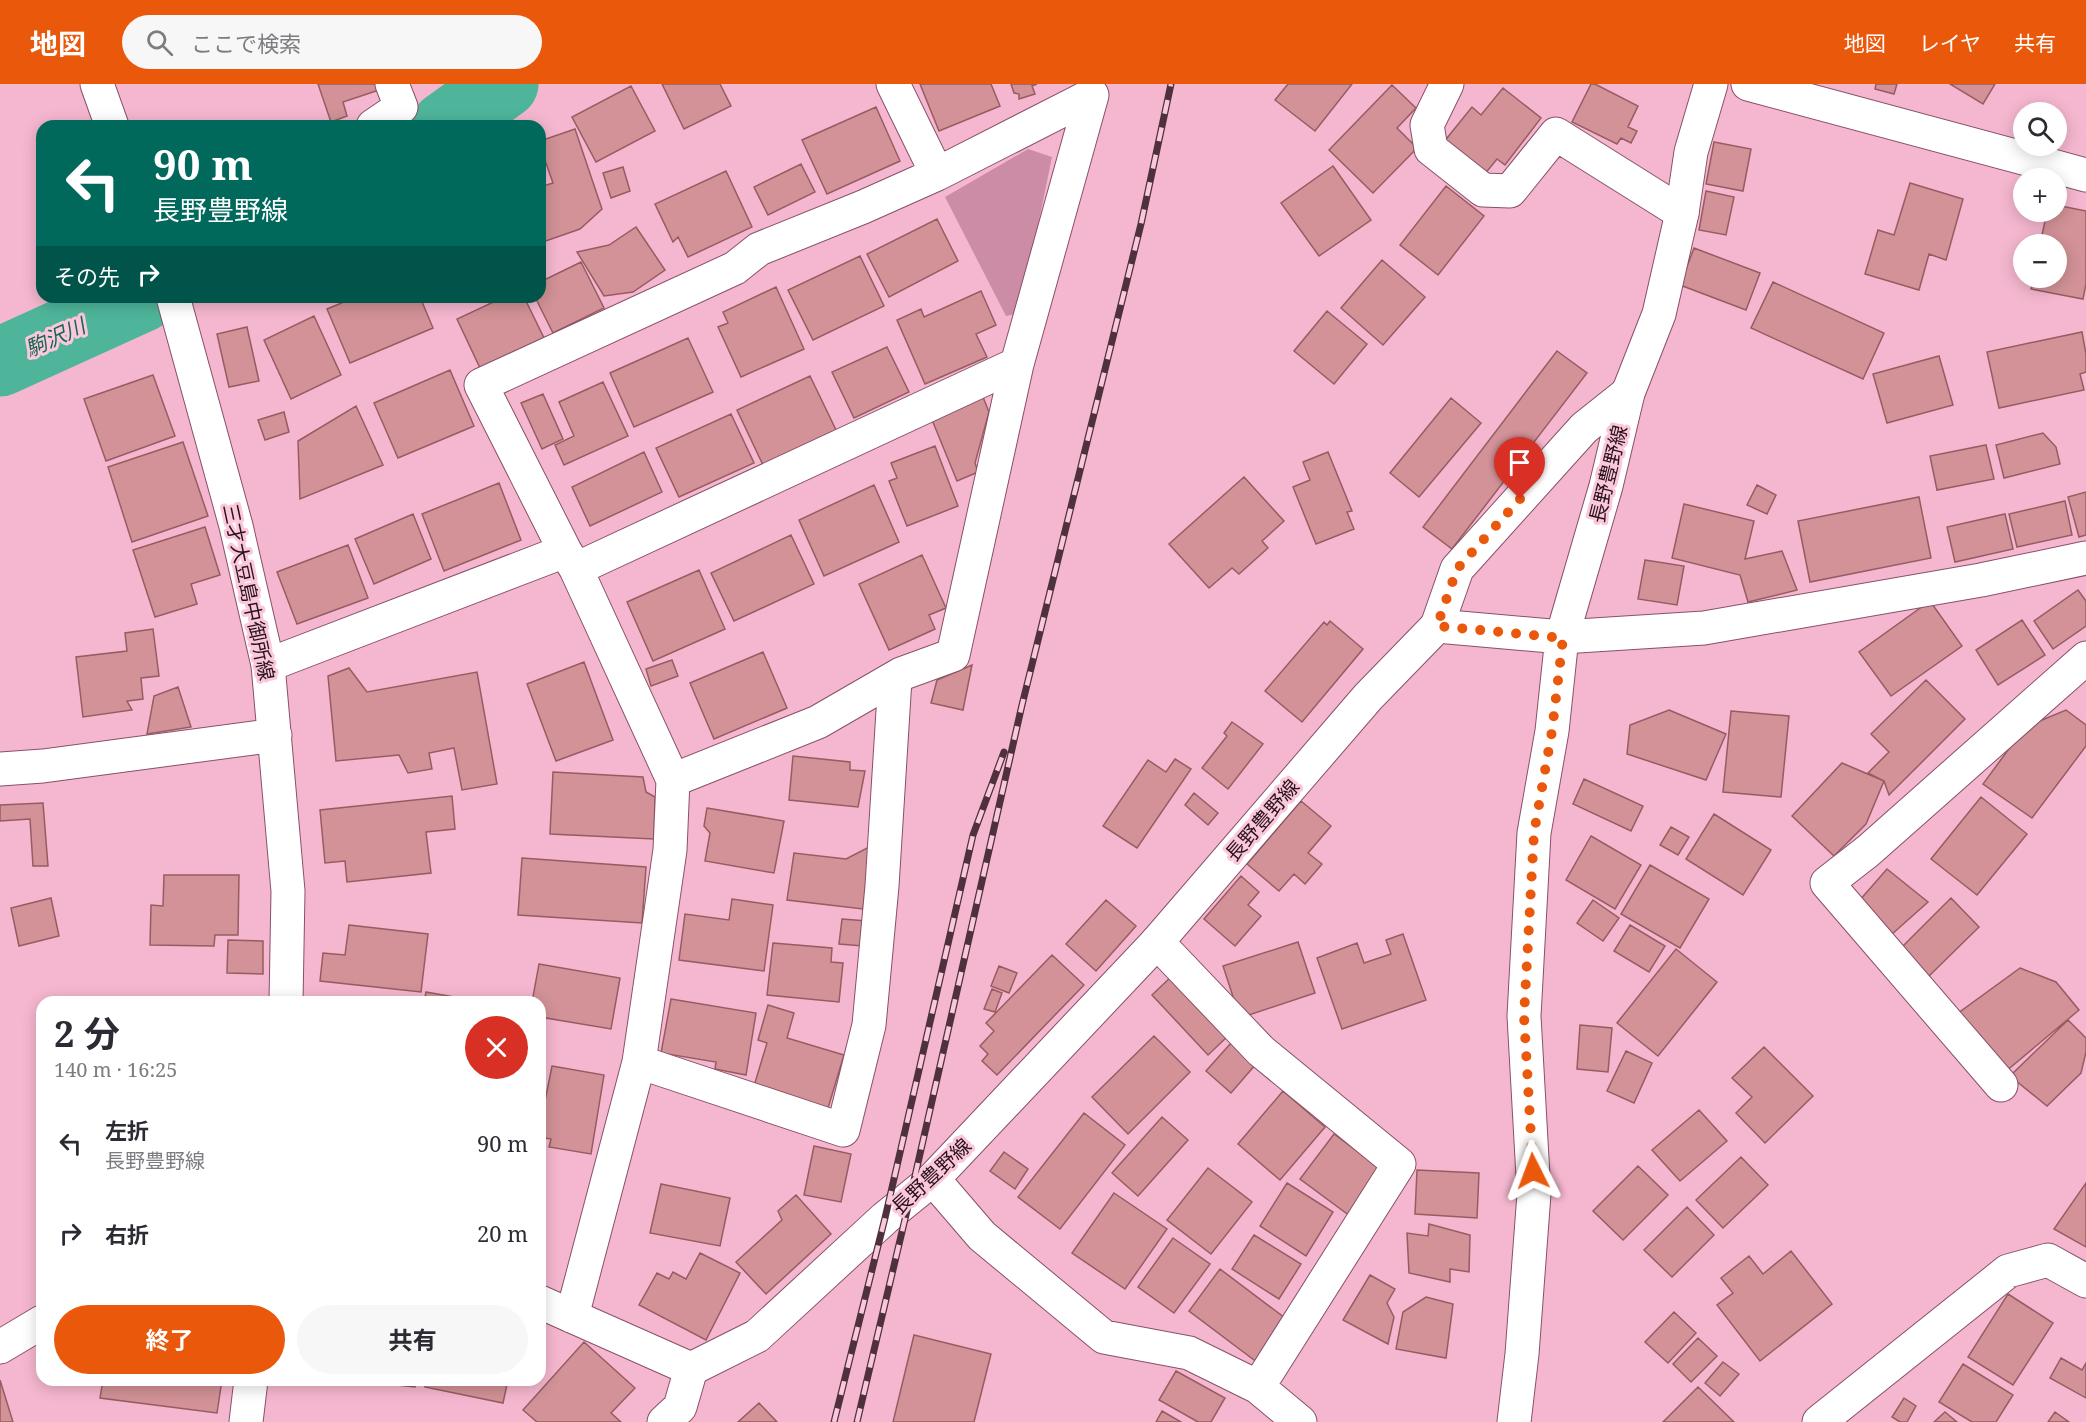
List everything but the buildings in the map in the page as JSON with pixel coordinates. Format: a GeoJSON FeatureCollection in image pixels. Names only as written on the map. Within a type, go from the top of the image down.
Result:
{"type":"FeatureCollection","features":[{"type":"Feature","properties":{"kind":"street"},"geometry":{"type":"LineString","coordinates":[[97,84],[110,120]]}},
{"type":"Feature","properties":{"kind":"street"},"geometry":{"type":"LineString","coordinates":[[382,120],[401,107],[393,84]]}},
{"type":"Feature","properties":{"kind":"street"},"geometry":{"type":"LineString","coordinates":[[893,84],[937,174]]}},
{"type":"Feature","properties":{"kind":"street"},"geometry":{"type":"LineString","coordinates":[[1447,84],[1427,125],[1431,149],[1483,190],[1510,191],[1556,134],[1682,213]]}},
{"type":"Feature","properties":{"kind":"street","name":"長野豊野線"},"geometry":{"type":"LineString","coordinates":[[1514,1422],[1522,1354],[1534,1194],[1524,1016],[1534,833],[1552,731],[1563,638],[1606,486],[1628,393],[1659,314],[1682,213],[1691,152],[1711,84]]}},
{"type":"Feature","properties":{"kind":"street"},"geometry":{"type":"LineString","coordinates":[[1748,84],[2086,175]]}},
{"type":"Feature","properties":{"kind":"street"},"geometry":{"type":"LineString","coordinates":[[572,1316],[639,1062],[670,850],[673,780],[571,560],[481,385],[735,268],[759,249],[937,174],[1093,90]]}},
{"type":"Feature","properties":{"kind":"street"},"geometry":{"type":"LineString","coordinates":[[673,780],[818,722],[895,679],[953,655],[1017,364],[1093,90]]}},
{"type":"Feature","properties":{"kind":"street","name":"三才大豆島中御所線"},"geometry":{"type":"LineString","coordinates":[[175,303],[236,526],[268,665],[288,891],[286,996]]}},
{"type":"Feature","properties":{"kind":"street"},"geometry":{"type":"LineString","coordinates":[[268,665],[571,560],[1017,364]]}},
{"type":"Feature","properties":{"kind":"street"},"geometry":{"type":"LineString","coordinates":[[1628,393],[1584,428],[1457,569],[1437,626],[1563,638],[1704,628],[1981,580],[2086,558]]}},
{"type":"Feature","properties":{"kind":"street","name":"長野豊野線"},"geometry":{"type":"LineString","coordinates":[[691,1369],[757,1336],[885,1218],[933,1179],[1157,942],[1368,697],[1437,626]]}},
{"type":"Feature","properties":{"kind":"street"},"geometry":{"type":"LineString","coordinates":[[2001,1085],[1827,884],[1868,851],[2086,658]]}},
{"type":"Feature","properties":{"kind":"street"},"geometry":{"type":"LineString","coordinates":[[639,1062],[843,1130],[869,1024],[882,886],[895,679]]}},
{"type":"Feature","properties":{"kind":"street"},"geometry":{"type":"LineString","coordinates":[[0,769],[43,766],[275,735]]}},
{"type":"Feature","properties":{"kind":"street"},"geometry":{"type":"LineString","coordinates":[[1157,942],[1261,1051],[1399,1164],[1258,1387]]}},
{"type":"Feature","properties":{"kind":"street"},"geometry":{"type":"LineString","coordinates":[[933,1179],[982,1236],[1104,1337],[1189,1353],[1258,1387],[1300,1422]]}},
{"type":"Feature","properties":{"kind":"street"},"geometry":{"type":"LineString","coordinates":[[1819,1422],[2008,1271],[2048,1260],[2086,1281]]}},
{"type":"Feature","properties":{"kind":"street"},"geometry":{"type":"LineString","coordinates":[[546,1305],[691,1369],[680,1407],[664,1422]]}},
{"type":"Feature","properties":{"kind":"street"},"geometry":{"type":"LineString","coordinates":[[0,1347],[36,1326]]}},
{"type":"Feature","properties":{"kind":"street"},"geometry":{"type":"LineString","coordinates":[[246,1422],[250,1386]]}},
{"type":"Feature","properties":{"kind":"shaded area"},"geometry":{"type":"Polygon","coordinates":[[[1028,149],[1052,157],[1020,313],[1006,316],[945,197],[1028,149]]]}},
{"type":"Feature","properties":{"kind":"waterway","name":"駒沢川"},"geometry":{"type":"LineString","coordinates":[[453,120],[504,84]]}},
{"type":"Feature","properties":{"kind":"waterway","name":"駒沢川"},"geometry":{"type":"LineString","coordinates":[[0,362],[130,303]]}},
{"type":"Feature","properties":{"kind":"railway"},"geometry":{"type":"LineString","coordinates":[[857,1422],[1022,705],[1141,224],[1171,84]]}},
{"type":"Feature","properties":{"kind":"railway"},"geometry":{"type":"LineString","coordinates":[[834,1422],[885,1218],[973,835],[1004,752]]}},
{"type":"Feature","properties":{"kind":"route"},"geometry":{"type":"LineString","coordinates":[[1520,499],[1457,569],[1437,626],[1563,638],[1552,731],[1534,833],[1524,1016],[1533,1171]]}}]}
